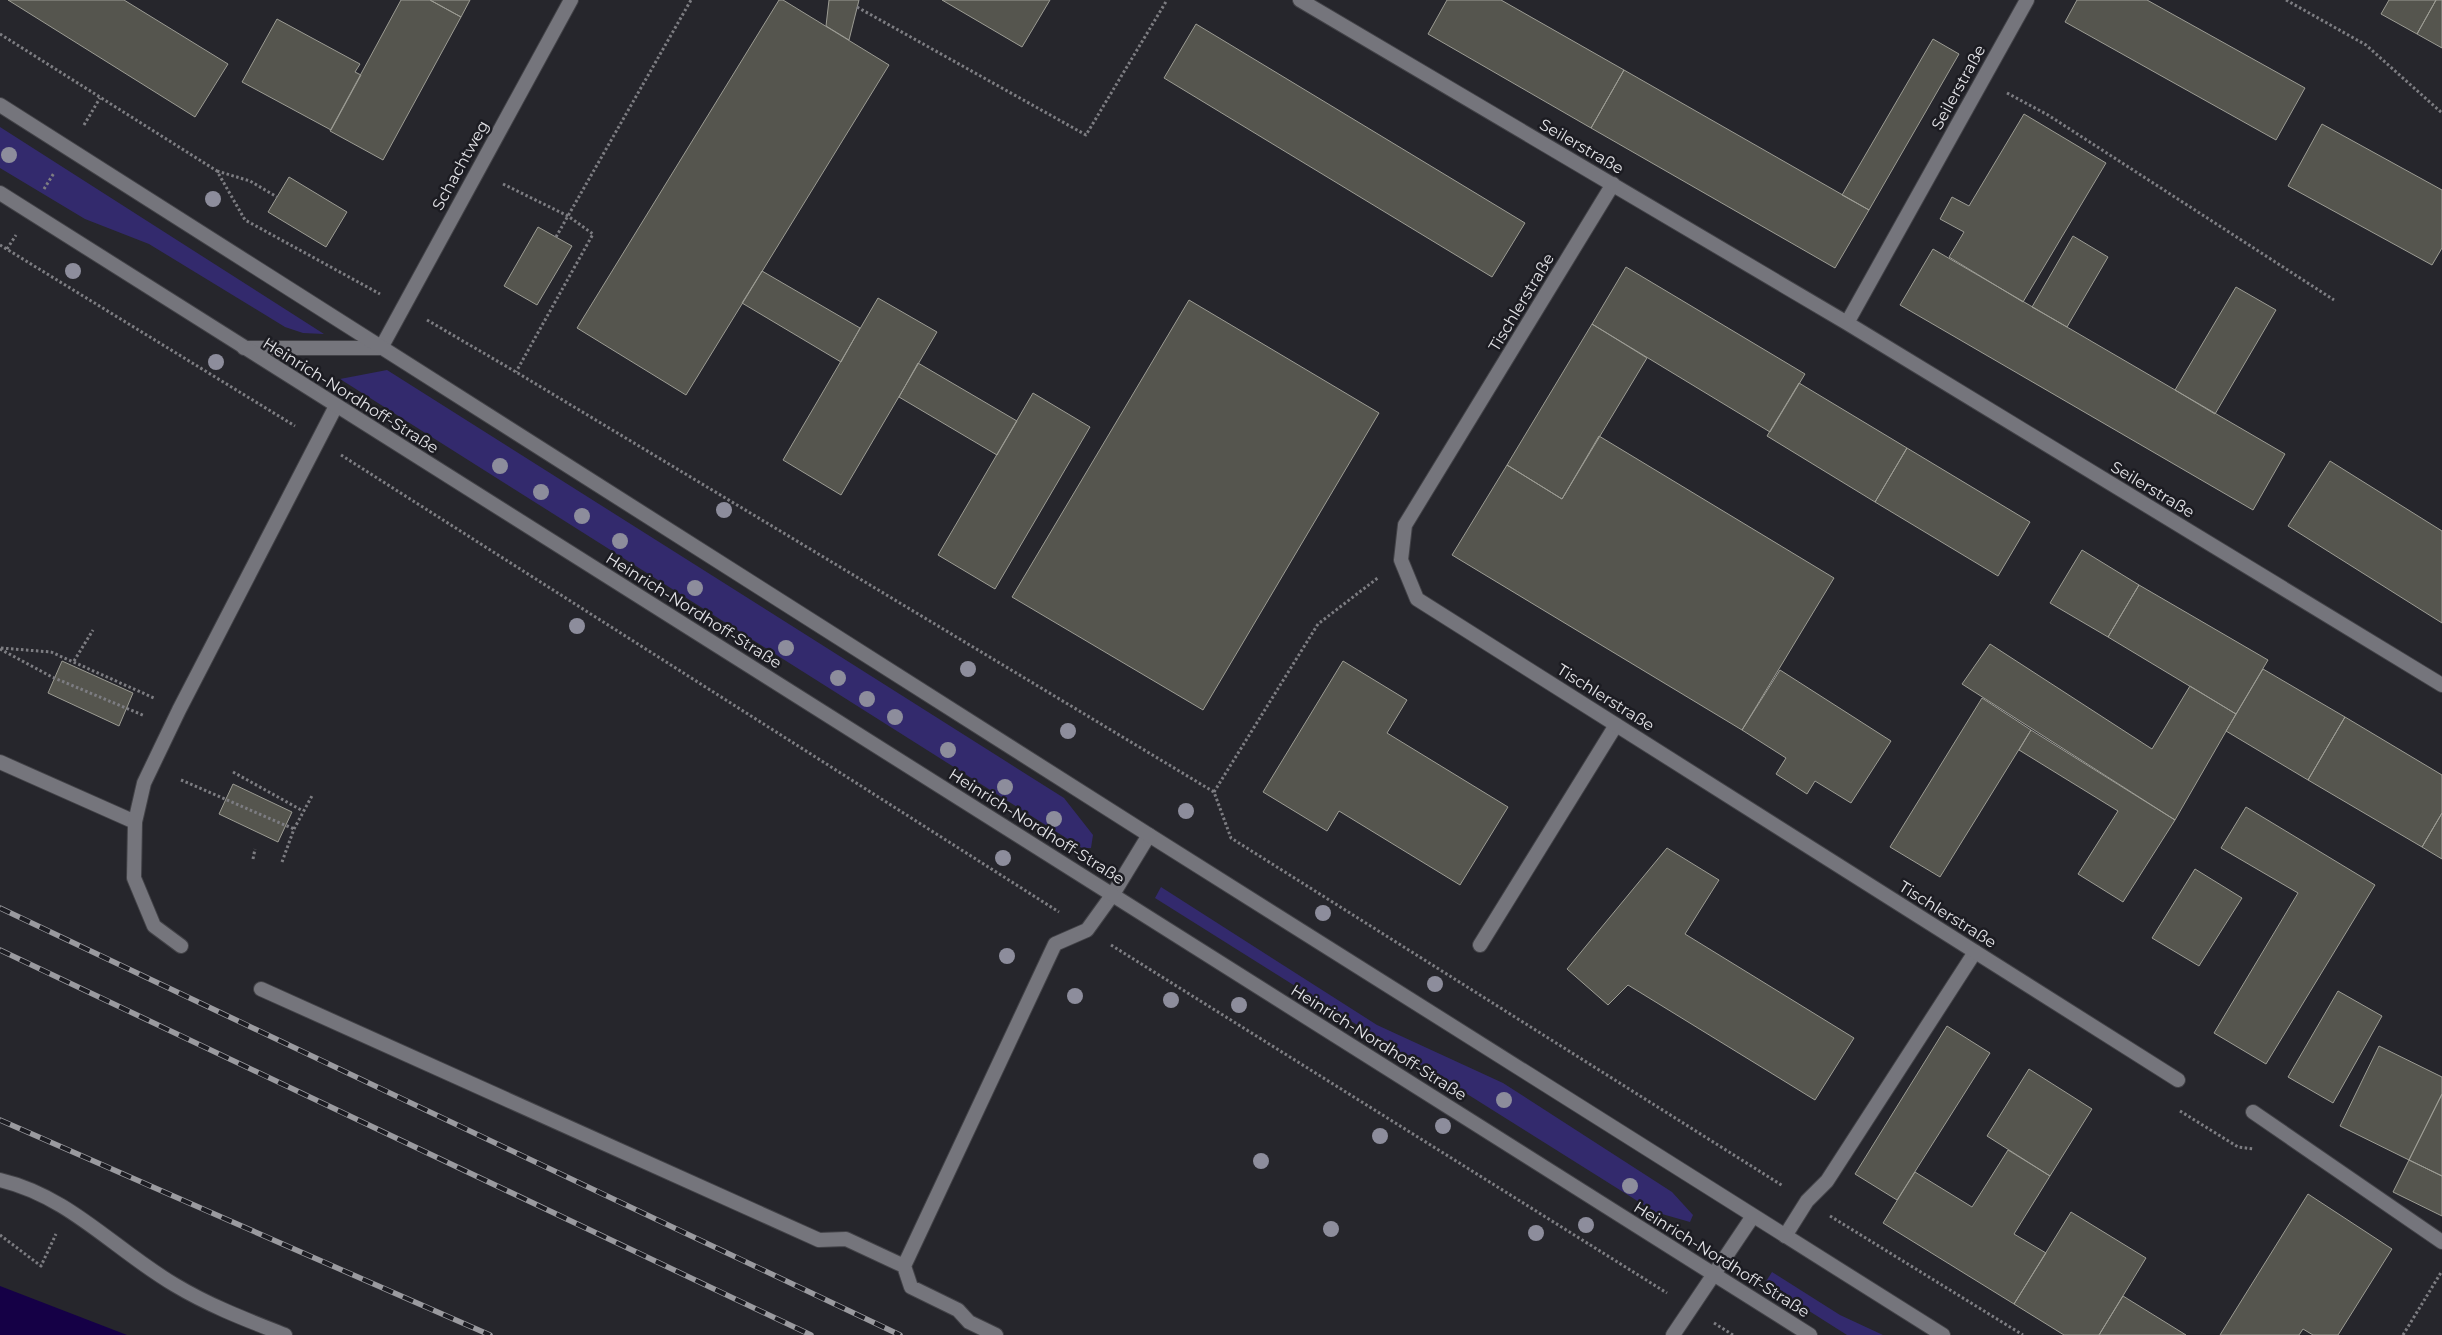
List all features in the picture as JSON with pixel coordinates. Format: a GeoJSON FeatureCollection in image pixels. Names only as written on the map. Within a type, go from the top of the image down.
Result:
{"type":"FeatureCollection","features":[{"type":"Feature","properties":{"kind":"main road","name":"Schachtweg"},"geometry":{"type":"LineString","coordinates":[[381,348],[571,0]]}},
{"type":"Feature","properties":{"kind":"main road","name":"Seilerstraße"},"geometry":{"type":"LineString","coordinates":[[1300,0],[1847,323],[2442,685]]}},
{"type":"Feature","properties":{"kind":"main road","name":"Seilerstraße"},"geometry":{"type":"LineString","coordinates":[[1847,323],[2027,0]]}},
{"type":"Feature","properties":{"kind":"main road"},"geometry":{"type":"LineString","coordinates":[[0,105],[1149,835],[1943,1335]]}},
{"type":"Feature","properties":{"kind":"main road","name":"Tischlerstraße"},"geometry":{"type":"LineString","coordinates":[[1612,184],[1405,525],[1401,560],[1417,599],[2178,1080]]}},
{"type":"Feature","properties":{"kind":"main road","name":"Heinrich-Nordhoff-Straße"},"geometry":{"type":"LineString","coordinates":[[0,193],[1810,1335]]}},
{"type":"Feature","properties":{"kind":"main road","name":"Heinrich-Nordhoff-Straße"},"geometry":{"type":"LineString","coordinates":[[244,348],[381,348]]}},
{"type":"Feature","properties":{"kind":"main road"},"geometry":{"type":"LineString","coordinates":[[182,946],[154,926],[134,878],[135,822],[144,783],[179,710],[336,406]]}},
{"type":"Feature","properties":{"kind":"main road"},"geometry":{"type":"LineString","coordinates":[[1480,945],[1616,724]]}},
{"type":"Feature","properties":{"kind":"main road"},"geometry":{"type":"LineString","coordinates":[[0,762],[135,822]]}},
{"type":"Feature","properties":{"kind":"main road"},"geometry":{"type":"LineString","coordinates":[[996,1335],[969,1322],[958,1310],[911,1287],[904,1266],[1055,944],[1087,930],[1113,894],[1149,835]]}},
{"type":"Feature","properties":{"kind":"main road"},"geometry":{"type":"LineString","coordinates":[[1785,1236],[1807,1201],[1827,1181],[1975,952]]}},
{"type":"Feature","properties":{"kind":"main road"},"geometry":{"type":"LineString","coordinates":[[261,989],[819,1240],[846,1239],[904,1266]]}},
{"type":"Feature","properties":{"kind":"main road"},"geometry":{"type":"LineString","coordinates":[[2253,1112],[2442,1242]]}},
{"type":"Feature","properties":{"kind":"main road"},"geometry":{"type":"LineString","coordinates":[[0,1180],[18,1184],[66,1207],[174,1284],[228,1313],[285,1335]]}},
{"type":"Feature","properties":{"kind":"main road"},"geometry":{"type":"LineString","coordinates":[[1673,1335],[1753,1216]]}},
{"type":"Feature","properties":{"kind":"path"},"geometry":{"type":"LineString","coordinates":[[556,237],[691,0]]}},
{"type":"Feature","properties":{"kind":"path"},"geometry":{"type":"LineString","coordinates":[[857,7],[1086,135],[1167,0]]}},
{"type":"Feature","properties":{"kind":"path"},"geometry":{"type":"LineString","coordinates":[[2286,0],[2366,45],[2442,113]]}},
{"type":"Feature","properties":{"kind":"path"},"geometry":{"type":"LineString","coordinates":[[0,34],[217,171],[250,181],[277,197]]}},
{"type":"Feature","properties":{"kind":"path"},"geometry":{"type":"LineString","coordinates":[[1982,79],[2048,115],[2334,300]]}},
{"type":"Feature","properties":{"kind":"path"},"geometry":{"type":"LineString","coordinates":[[217,171],[245,220],[516,372],[1214,792],[1231,838],[2023,1335]]}},
{"type":"Feature","properties":{"kind":"path"},"geometry":{"type":"LineString","coordinates":[[477,171],[568,216],[593,234],[516,372]]}},
{"type":"Feature","properties":{"kind":"path"},"geometry":{"type":"LineString","coordinates":[[0,245],[317,440],[1087,930],[1733,1335]]}},
{"type":"Feature","properties":{"kind":"path"},"geometry":{"type":"LineString","coordinates":[[1214,792],[1318,624],[1401,560]]}},
{"type":"Feature","properties":{"kind":"path"},"geometry":{"type":"LineString","coordinates":[[74,661],[93,630]]}},
{"type":"Feature","properties":{"kind":"path"},"geometry":{"type":"LineString","coordinates":[[0,648],[51,652],[179,710]]}},
{"type":"Feature","properties":{"kind":"path"},"geometry":{"type":"LineString","coordinates":[[0,648],[52,677],[153,719]]}},
{"type":"Feature","properties":{"kind":"path"},"geometry":{"type":"LineString","coordinates":[[233,772],[303,811]]}},
{"type":"Feature","properties":{"kind":"path"},"geometry":{"type":"LineString","coordinates":[[181,780],[294,829]]}},
{"type":"Feature","properties":{"kind":"path"},"geometry":{"type":"LineString","coordinates":[[282,862],[294,829],[313,794]]}},
{"type":"Feature","properties":{"kind":"path"},"geometry":{"type":"LineString","coordinates":[[253,860],[255,849]]}},
{"type":"Feature","properties":{"kind":"path"},"geometry":{"type":"LineString","coordinates":[[2180,1111],[2238,1147],[2262,1150]]}},
{"type":"Feature","properties":{"kind":"path"},"geometry":{"type":"LineString","coordinates":[[0,1235],[41,1266],[58,1229]]}},
{"type":"Feature","properties":{"kind":"path"},"geometry":{"type":"LineString","coordinates":[[2403,1335],[2442,1271]]}},
{"type":"Feature","properties":{"kind":"shaded area"},"geometry":{"type":"Polygon","coordinates":[[[0,127],[324,334],[303,333],[285,327],[149,244],[85,219],[0,168],[0,127]]]}},
{"type":"Feature","properties":{"kind":"shaded area"},"geometry":{"type":"Polygon","coordinates":[[[387,370],[1064,798],[1093,835],[1091,848],[1082,848],[340,379],[387,370]]]}},
{"type":"Feature","properties":{"kind":"shaded area"},"geometry":{"type":"Polygon","coordinates":[[[1161,887],[1377,1025],[1503,1083],[1672,1192],[1693,1215],[1690,1222],[1655,1212],[1155,898],[1161,887]]]}},
{"type":"Feature","properties":{"kind":"shaded area"},"geometry":{"type":"Polygon","coordinates":[[[1772,1272],[1840,1315],[1883,1335],[1847,1335],[1765,1283],[1772,1272]]]}},
{"type":"Feature","properties":{"kind":"shaded area"},"geometry":{"type":"Polygon","coordinates":[[[0,1286],[127,1335],[0,1335],[0,1286]]]}},
{"type":"Feature","properties":{"kind":"building"},"geometry":{"type":"Polygon","coordinates":[[[8,0],[124,0],[228,64],[195,117],[8,0]]]}},
{"type":"Feature","properties":{"kind":"building"},"geometry":{"type":"Polygon","coordinates":[[[401,0],[430,0],[461,17],[383,160],[330,131],[401,0]]]}},
{"type":"Feature","properties":{"kind":"building"},"geometry":{"type":"Polygon","coordinates":[[[430,0],[470,0],[461,17],[430,0]]]}},
{"type":"Feature","properties":{"kind":"building"},"geometry":{"type":"Polygon","coordinates":[[[779,0],[783,0],[889,65],[686,395],[577,328],[779,0]]]}},
{"type":"Feature","properties":{"kind":"building"},"geometry":{"type":"Polygon","coordinates":[[[829,0],[859,0],[849,40],[826,26],[829,0]]]}},
{"type":"Feature","properties":{"kind":"building"},"geometry":{"type":"Polygon","coordinates":[[[942,0],[1050,0],[1022,47],[942,0]]]}},
{"type":"Feature","properties":{"kind":"building"},"geometry":{"type":"Polygon","coordinates":[[[1447,0],[1501,0],[1624,70],[1591,128],[1428,34],[1447,0]]]}},
{"type":"Feature","properties":{"kind":"building"},"geometry":{"type":"Polygon","coordinates":[[[2077,0],[2147,0],[2305,88],[2276,140],[2065,22],[2077,0]]]}},
{"type":"Feature","properties":{"kind":"building"},"geometry":{"type":"Polygon","coordinates":[[[2389,0],[2436,0],[2417,34],[2381,14],[2389,0]]]}},
{"type":"Feature","properties":{"kind":"building"},"geometry":{"type":"Polygon","coordinates":[[[2436,0],[2442,0],[2442,48],[2417,34],[2436,0]]]}},
{"type":"Feature","properties":{"kind":"building"},"geometry":{"type":"Polygon","coordinates":[[[277,19],[360,64],[355,72],[361,75],[331,130],[242,82],[277,19]]]}},
{"type":"Feature","properties":{"kind":"building"},"geometry":{"type":"Polygon","coordinates":[[[1196,24],[1525,223],[1492,277],[1164,78],[1196,24]]]}},
{"type":"Feature","properties":{"kind":"building"},"geometry":{"type":"Polygon","coordinates":[[[1933,39],[1959,54],[1869,210],[1842,195],[1933,39]]]}},
{"type":"Feature","properties":{"kind":"building"},"geometry":{"type":"Polygon","coordinates":[[[1624,70],[1869,210],[1835,268],[1591,128],[1624,70]]]}},
{"type":"Feature","properties":{"kind":"building"},"geometry":{"type":"Polygon","coordinates":[[[2024,114],[2106,163],[2023,302],[1949,257],[1964,232],[1940,219],[1952,197],[1969,206],[2024,114]]]}},
{"type":"Feature","properties":{"kind":"building"},"geometry":{"type":"Polygon","coordinates":[[[2322,124],[2442,190],[2442,248],[2432,265],[2288,186],[2322,124]]]}},
{"type":"Feature","properties":{"kind":"building"},"geometry":{"type":"Polygon","coordinates":[[[289,177],[347,212],[326,247],[268,212],[289,177]]]}},
{"type":"Feature","properties":{"kind":"building"},"geometry":{"type":"Polygon","coordinates":[[[538,227],[572,246],[537,305],[504,286],[538,227]]]}},
{"type":"Feature","properties":{"kind":"building"},"geometry":{"type":"Polygon","coordinates":[[[2073,236],[2108,257],[2067,327],[2032,307],[2073,236]]]}},
{"type":"Feature","properties":{"kind":"building"},"geometry":{"type":"Polygon","coordinates":[[[1933,249],[2285,454],[2253,510],[1900,305],[1933,249]]]}},
{"type":"Feature","properties":{"kind":"building"},"geometry":{"type":"Polygon","coordinates":[[[1626,267],[1805,374],[1770,432],[1592,324],[1626,267]]]}},
{"type":"Feature","properties":{"kind":"building"},"geometry":{"type":"Polygon","coordinates":[[[762,271],[860,328],[841,362],[742,303],[762,271]]]}},
{"type":"Feature","properties":{"kind":"building"},"geometry":{"type":"Polygon","coordinates":[[[2236,287],[2276,310],[2215,414],[2175,390],[2236,287]]]}},
{"type":"Feature","properties":{"kind":"building"},"geometry":{"type":"Polygon","coordinates":[[[878,298],[937,332],[841,495],[783,460],[878,298]]]}},
{"type":"Feature","properties":{"kind":"building"},"geometry":{"type":"Polygon","coordinates":[[[1189,300],[1379,413],[1203,710],[1012,597],[1189,300]]]}},
{"type":"Feature","properties":{"kind":"building"},"geometry":{"type":"Polygon","coordinates":[[[1592,324],[1647,358],[1562,499],[1507,465],[1592,324]]]}},
{"type":"Feature","properties":{"kind":"building"},"geometry":{"type":"Polygon","coordinates":[[[918,363],[1017,421],[997,455],[899,397],[918,363]]]}},
{"type":"Feature","properties":{"kind":"building"},"geometry":{"type":"Polygon","coordinates":[[[1799,383],[1907,448],[1875,502],[1767,436],[1799,383]]]}},
{"type":"Feature","properties":{"kind":"building"},"geometry":{"type":"Polygon","coordinates":[[[1033,393],[1090,427],[995,589],[938,555],[1033,393]]]}},
{"type":"Feature","properties":{"kind":"building"},"geometry":{"type":"Polygon","coordinates":[[[1599,436],[1834,578],[1742,730],[1452,555],[1507,465],[1562,499],[1599,436]]]}},
{"type":"Feature","properties":{"kind":"building"},"geometry":{"type":"Polygon","coordinates":[[[1907,448],[2030,522],[1998,576],[1875,502],[1907,448]]]}},
{"type":"Feature","properties":{"kind":"building"},"geometry":{"type":"Polygon","coordinates":[[[2330,461],[2442,531],[2442,623],[2288,526],[2330,461]]]}},
{"type":"Feature","properties":{"kind":"building"},"geometry":{"type":"Polygon","coordinates":[[[2082,550],[2139,585],[2108,637],[2050,603],[2082,550]]]}},
{"type":"Feature","properties":{"kind":"building"},"geometry":{"type":"Polygon","coordinates":[[[2139,585],[2268,660],[2236,714],[2108,637],[2139,585]]]}},
{"type":"Feature","properties":{"kind":"building"},"geometry":{"type":"Polygon","coordinates":[[[1990,644],[2152,749],[2190,686],[2236,714],[2175,820],[1962,684],[1990,644]]]}},
{"type":"Feature","properties":{"kind":"building"},"geometry":{"type":"Polygon","coordinates":[[[62,661],[133,693],[119,726],[48,693],[62,661]]]}},
{"type":"Feature","properties":{"kind":"building"},"geometry":{"type":"Polygon","coordinates":[[[1343,661],[1407,700],[1387,733],[1508,807],[1460,885],[1339,811],[1327,831],[1263,792],[1343,661]]]}},
{"type":"Feature","properties":{"kind":"building"},"geometry":{"type":"Polygon","coordinates":[[[2263,669],[2345,717],[2308,780],[2226,731],[2263,669]]]}},
{"type":"Feature","properties":{"kind":"building"},"geometry":{"type":"Polygon","coordinates":[[[1780,670],[1891,741],[1851,803],[1815,781],[1807,794],[1776,774],[1786,758],[1742,730],[1780,670]]]}},
{"type":"Feature","properties":{"kind":"building"},"geometry":{"type":"Polygon","coordinates":[[[1982,698],[2031,730],[1940,877],[1890,847],[1982,698]]]}},
{"type":"Feature","properties":{"kind":"building"},"geometry":{"type":"Polygon","coordinates":[[[2345,717],[2442,775],[2442,813],[2422,847],[2308,780],[2345,717]]]}},
{"type":"Feature","properties":{"kind":"building"},"geometry":{"type":"Polygon","coordinates":[[[2031,730],[2175,820],[2123,902],[2078,874],[2118,811],[2019,750],[2031,730]]]}},
{"type":"Feature","properties":{"kind":"building"},"geometry":{"type":"Polygon","coordinates":[[[233,784],[292,812],[278,842],[219,814],[233,784]]]}},
{"type":"Feature","properties":{"kind":"building"},"geometry":{"type":"Polygon","coordinates":[[[2246,807],[2375,885],[2266,1064],[2214,1033],[2298,893],[2221,848],[2246,807]]]}},
{"type":"Feature","properties":{"kind":"building"},"geometry":{"type":"Polygon","coordinates":[[[2442,813],[2442,859],[2422,847],[2442,813]]]}},
{"type":"Feature","properties":{"kind":"building"},"geometry":{"type":"Polygon","coordinates":[[[1667,848],[1719,880],[1685,934],[1854,1038],[1815,1100],[1628,985],[1608,1005],[1567,969],[1667,848]]]}},
{"type":"Feature","properties":{"kind":"building"},"geometry":{"type":"Polygon","coordinates":[[[2195,869],[2242,898],[2199,966],[2152,938],[2195,869]]]}},
{"type":"Feature","properties":{"kind":"building"},"geometry":{"type":"Polygon","coordinates":[[[2338,991],[2382,1016],[2333,1103],[2288,1077],[2338,991]]]}},
{"type":"Feature","properties":{"kind":"building"},"geometry":{"type":"Polygon","coordinates":[[[1947,1026],[1990,1053],[1897,1200],[1855,1174],[1947,1026]]]}},
{"type":"Feature","properties":{"kind":"building"},"geometry":{"type":"Polygon","coordinates":[[[2379,1046],[2442,1077],[2442,1094],[2409,1160],[2340,1126],[2379,1046]]]}},
{"type":"Feature","properties":{"kind":"building"},"geometry":{"type":"Polygon","coordinates":[[[2029,1069],[2092,1109],[2050,1176],[1987,1136],[2029,1069]]]}},
{"type":"Feature","properties":{"kind":"building"},"geometry":{"type":"Polygon","coordinates":[[[2442,1094],[2442,1176],[2409,1160],[2442,1094]]]}},
{"type":"Feature","properties":{"kind":"building"},"geometry":{"type":"Polygon","coordinates":[[[2008,1150],[2050,1176],[2014,1234],[2046,1253],[2014,1304],[1883,1223],[1915,1172],[1972,1207],[2008,1150]]]}},
{"type":"Feature","properties":{"kind":"building"},"geometry":{"type":"Polygon","coordinates":[[[2409,1160],[2442,1176],[2442,1216],[2393,1192],[2409,1160]]]}},
{"type":"Feature","properties":{"kind":"building"},"geometry":{"type":"Polygon","coordinates":[[[2308,1194],[2392,1249],[2338,1335],[2313,1335],[2303,1329],[2299,1335],[2220,1335],[2308,1194]]]}},
{"type":"Feature","properties":{"kind":"building"},"geometry":{"type":"Polygon","coordinates":[[[2071,1212],[2146,1258],[2099,1335],[2064,1335],[2014,1304],[2071,1212]]]}},
{"type":"Feature","properties":{"kind":"building"},"geometry":{"type":"Polygon","coordinates":[[[2123,1296],[2186,1335],[2099,1335],[2123,1296]]]}},
{"type":"Feature","properties":{"kind":"railway"},"geometry":{"type":"LineString","coordinates":[[0,908],[900,1335]]}},
{"type":"Feature","properties":{"kind":"railway"},"geometry":{"type":"LineString","coordinates":[[0,950],[811,1335]]}},
{"type":"Feature","properties":{"kind":"railway"},"geometry":{"type":"LineString","coordinates":[[0,1120],[490,1335]]}}]}
